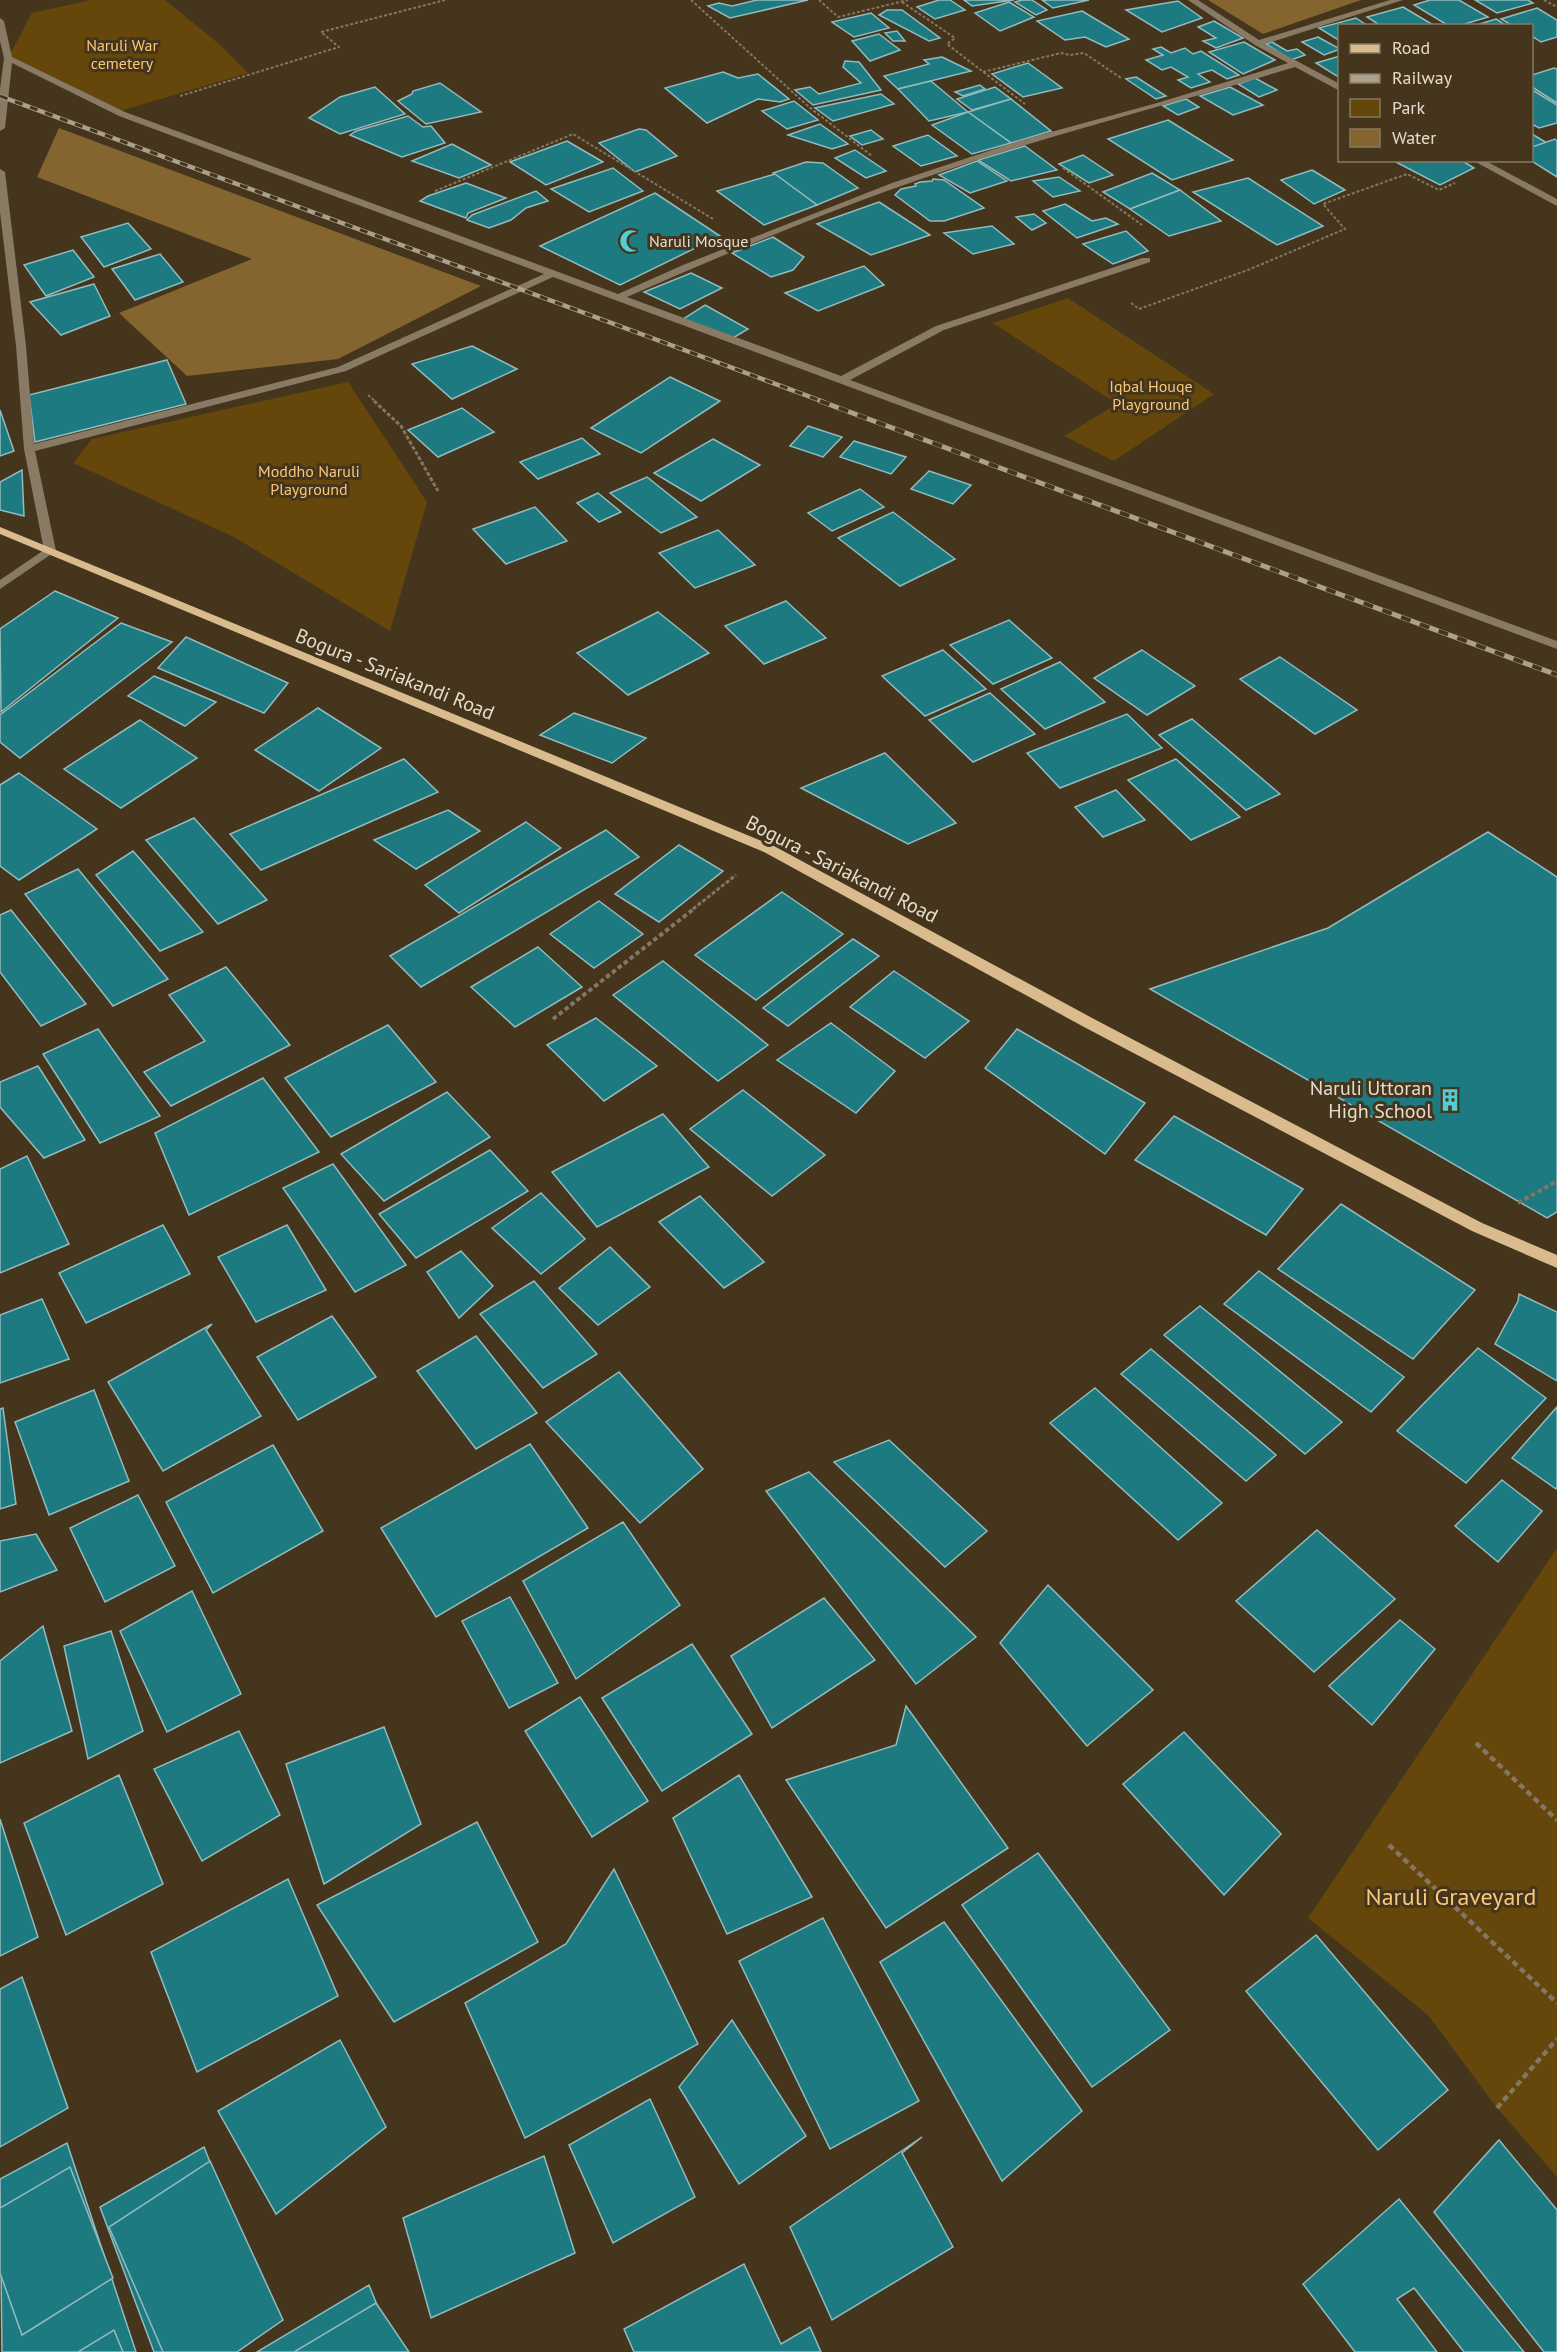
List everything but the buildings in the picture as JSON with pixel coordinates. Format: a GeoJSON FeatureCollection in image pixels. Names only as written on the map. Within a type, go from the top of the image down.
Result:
{"type":"FeatureCollection","features":[{"type":"Feature","properties":{"kind":"main road","name":"Bogura - Sariakandi Road"},"geometry":{"type":"LineString","coordinates":[[0,530],[769,849],[1089,1023],[1477,1227],[1557,1262]]}},
{"type":"Feature","properties":{"kind":"street"},"geometry":{"type":"LineString","coordinates":[[1192,0],[1258,43],[1338,87]]}},
{"type":"Feature","properties":{"kind":"street"},"geometry":{"type":"LineString","coordinates":[[1258,43],[1399,0]]}},
{"type":"Feature","properties":{"kind":"street"},"geometry":{"type":"LineString","coordinates":[[0,21],[8,58],[0,128]]}},
{"type":"Feature","properties":{"kind":"street"},"geometry":{"type":"LineString","coordinates":[[8,58],[122,114],[1557,645]]}},
{"type":"Feature","properties":{"kind":"street"},"geometry":{"type":"LineString","coordinates":[[617,298],[751,242],[910,180],[1025,142],[1160,105],[1294,64]]}},
{"type":"Feature","properties":{"kind":"street"},"geometry":{"type":"LineString","coordinates":[[1479,162],[1557,203]]}},
{"type":"Feature","properties":{"kind":"street"},"geometry":{"type":"LineString","coordinates":[[0,172],[21,346],[29,449],[50,551],[0,585]]}},
{"type":"Feature","properties":{"kind":"street"},"geometry":{"type":"LineString","coordinates":[[840,381],[940,328],[1146,260]]}},
{"type":"Feature","properties":{"kind":"street"},"geometry":{"type":"LineString","coordinates":[[29,449],[342,369],[551,274]]}},
{"type":"Feature","properties":{"kind":"path"},"geometry":{"type":"LineString","coordinates":[[122,114],[339,47],[321,32],[445,0]]}},
{"type":"Feature","properties":{"kind":"path"},"geometry":{"type":"LineString","coordinates":[[691,0],[809,107],[860,148],[910,180]]}},
{"type":"Feature","properties":{"kind":"path"},"geometry":{"type":"LineString","coordinates":[[819,0],[838,17],[908,0]]}},
{"type":"Feature","properties":{"kind":"path"},"geometry":{"type":"LineString","coordinates":[[1544,0],[1557,7]]}},
{"type":"Feature","properties":{"kind":"path"},"geometry":{"type":"LineString","coordinates":[[902,2],[955,38],[947,44],[1063,132]]}},
{"type":"Feature","properties":{"kind":"path"},"geometry":{"type":"LineString","coordinates":[[983,73],[1061,52],[1071,55],[1084,53],[1160,105]]}},
{"type":"Feature","properties":{"kind":"path"},"geometry":{"type":"LineString","coordinates":[[384,211],[573,134],[751,242]]}},
{"type":"Feature","properties":{"kind":"path"},"geometry":{"type":"LineString","coordinates":[[1025,142],[1143,225]]}},
{"type":"Feature","properties":{"kind":"path"},"geometry":{"type":"LineString","coordinates":[[1089,279],[1140,309],[1248,270],[1345,229],[1323,204],[1407,174],[1440,190],[1488,167]]}},
{"type":"Feature","properties":{"kind":"path"},"geometry":{"type":"LineString","coordinates":[[342,369],[401,426],[438,491]]}},
{"type":"Feature","properties":{"kind":"path"},"geometry":{"type":"LineString","coordinates":[[553,1019],[769,849]]}},
{"type":"Feature","properties":{"kind":"path"},"geometry":{"type":"LineString","coordinates":[[1476,1743],[1557,1820]]}},
{"type":"Feature","properties":{"kind":"path"},"geometry":{"type":"LineString","coordinates":[[1389,1845],[1557,2003]]}},
{"type":"Feature","properties":{"kind":"path"},"geometry":{"type":"LineString","coordinates":[[1497,2108],[1557,2039]]}},
{"type":"Feature","properties":{"kind":"green space","name":"Naruli War cemetery"},"geometry":{"type":"Polygon","coordinates":[[[91,0],[165,0],[219,44],[248,73],[117,112],[8,58],[32,13],[91,0]]]}},
{"type":"Feature","properties":{"kind":"green space","name":"Iqbal Houqe Playground"},"geometry":{"type":"Polygon","coordinates":[[[1068,298],[1214,394],[1114,461],[1064,436],[1117,404],[993,323],[1068,298]]]}},
{"type":"Feature","properties":{"kind":"green space","name":"Moddho Naruli Playground"},"geometry":{"type":"Polygon","coordinates":[[[348,382],[427,502],[390,631],[234,537],[73,463],[92,439],[348,382]]]}},
{"type":"Feature","properties":{"kind":"green space","name":"Naruli Graveyard"},"geometry":{"type":"Polygon","coordinates":[[[1557,1548],[1557,2177],[1497,2108],[1428,2015],[1308,1918],[1557,1548]]]}},
{"type":"Feature","properties":{"kind":"water"},"geometry":{"type":"Polygon","coordinates":[[[1208,0],[1361,0],[1263,34],[1208,0]]]}},
{"type":"Feature","properties":{"kind":"water"},"geometry":{"type":"Polygon","coordinates":[[[59,128],[481,286],[338,359],[187,376],[119,313],[252,259],[37,177],[59,128]]]}},
{"type":"Feature","properties":{"kind":"railway"},"geometry":{"type":"LineString","coordinates":[[0,96],[824,402]]}},
{"type":"Feature","properties":{"kind":"railway"},"geometry":{"type":"LineString","coordinates":[[820,401],[1557,675]]}},
{"type":"Feature","properties":{"kind":"place","name":"Naruli Mosque"},"geometry":{"type":"Point","coordinates":[631,241]}},
{"type":"Feature","properties":{"kind":"place","name":"Naruli Uttoran High School"},"geometry":{"type":"Point","coordinates":[1450,1100]}}]}
